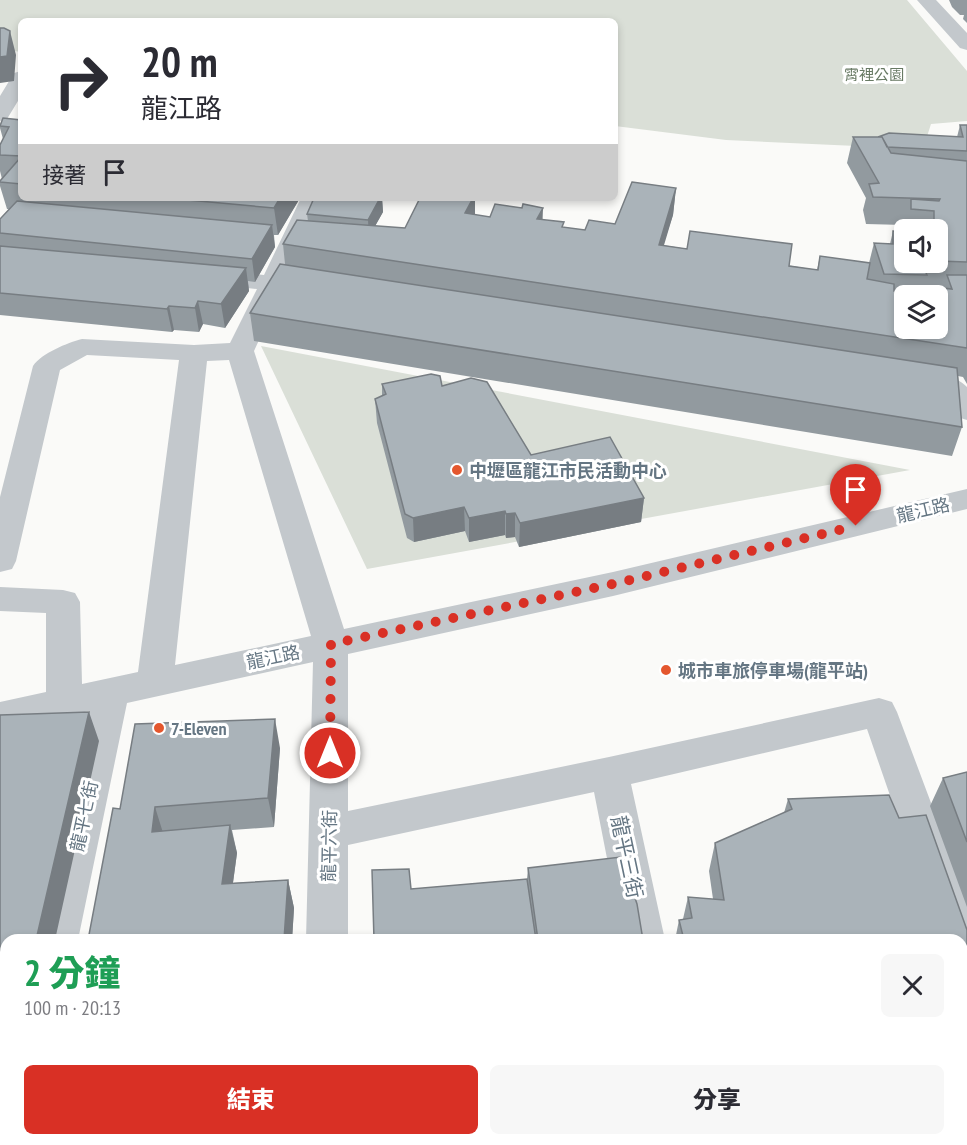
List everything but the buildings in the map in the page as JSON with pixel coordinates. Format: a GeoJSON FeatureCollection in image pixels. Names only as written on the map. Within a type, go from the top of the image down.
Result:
{"type":"FeatureCollection","features":[{"type":"Feature","properties":{"kind":"street"},"geometry":{"type":"LineString","coordinates":[[926,0],[967,44]]}},
{"type":"Feature","properties":{"kind":"street"},"geometry":{"type":"LineString","coordinates":[[0,115],[18,82]]}},
{"type":"Feature","properties":{"kind":"street"},"geometry":{"type":"LineString","coordinates":[[0,561],[47,366],[82,347],[194,353],[240,351],[272,283],[279,243],[311,201]]}},
{"type":"Feature","properties":{"kind":"street"},"geometry":{"type":"LineString","coordinates":[[189,277],[272,283],[343,293]]}},
{"type":"Feature","properties":{"kind":"street","name":"龍平六街"},"geometry":{"type":"LineString","coordinates":[[240,351],[331,644],[327,934]]}},
{"type":"Feature","properties":{"kind":"street"},"geometry":{"type":"LineString","coordinates":[[155,682],[194,353]]}},
{"type":"Feature","properties":{"kind":"street"},"geometry":{"type":"LineString","coordinates":[[897,377],[944,384],[958,392],[967,411]]}},
{"type":"Feature","properties":{"kind":"street","name":"龍江路"},"geometry":{"type":"LineString","coordinates":[[0,716],[613,584],[967,499]]}},
{"type":"Feature","properties":{"kind":"street"},"geometry":{"type":"LineString","coordinates":[[0,599],[63,602],[64,702]]}},
{"type":"Feature","properties":{"kind":"street","name":"龍平七街"},"geometry":{"type":"LineString","coordinates":[[58,934],[111,692]]}},
{"type":"Feature","properties":{"kind":"street"},"geometry":{"type":"LineString","coordinates":[[328,832],[609,773],[879,712],[958,934]]}},
{"type":"Feature","properties":{"kind":"street","name":"龍平三街"},"geometry":{"type":"LineString","coordinates":[[609,773],[643,934]]}},
{"type":"Feature","properties":{"kind":"green space","name":"霄裡公園"},"geometry":{"type":"Polygon","coordinates":[[[0,0],[907,0],[967,71],[967,121],[931,124],[923,149],[726,140],[618,126],[618,18],[18,18],[18,52],[0,49],[0,0]]]}},
{"type":"Feature","properties":{"kind":"green space"},"geometry":{"type":"Polygon","coordinates":[[[261,346],[910,470],[367,569],[261,346]]]}},
{"type":"Feature","properties":{"kind":"place","name":"中壢區龍江市民活動中心"},"geometry":{"type":"Point","coordinates":[457,470]}},
{"type":"Feature","properties":{"kind":"place","name":"城市車旅停車場(龍平站)"},"geometry":{"type":"Point","coordinates":[666,670]}},
{"type":"Feature","properties":{"kind":"place","name":"7-Eleven"},"geometry":{"type":"Point","coordinates":[159,728]}},
{"type":"Feature","properties":{"kind":"route"},"geometry":{"type":"LineString","coordinates":[[330,753],[331,644],[613,584],[856,526]]}}]}
